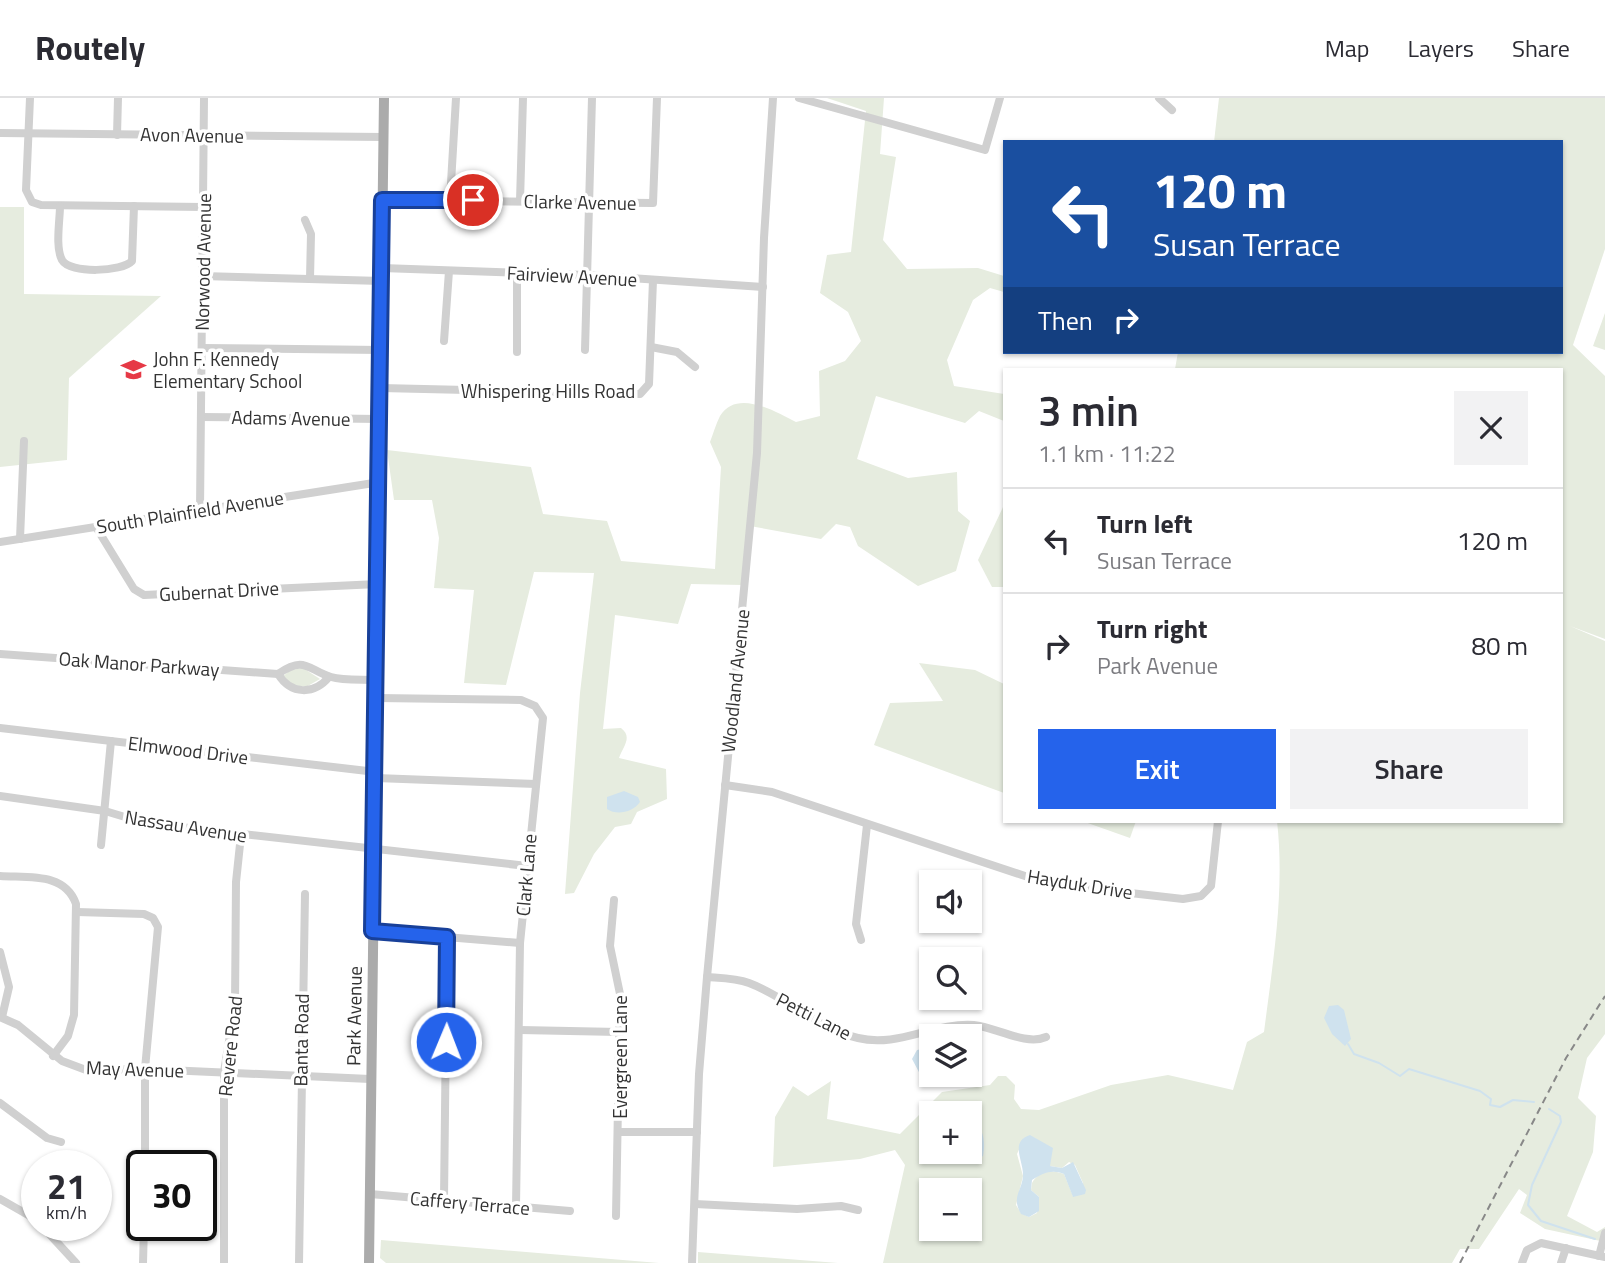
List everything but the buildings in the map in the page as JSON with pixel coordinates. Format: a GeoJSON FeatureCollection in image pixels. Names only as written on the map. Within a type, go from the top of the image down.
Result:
{"type":"FeatureCollection","features":[{"type":"Feature","properties":{"kind":"main road","name":"Park Avenue"},"geometry":{"type":"LineString","coordinates":[[369,1263],[384,98]]}},
{"type":"Feature","properties":{"kind":"street"},"geometry":{"type":"LineString","coordinates":[[30,98],[26,195],[32,202],[60,206],[203,207]]}},
{"type":"Feature","properties":{"kind":"street"},"geometry":{"type":"LineString","coordinates":[[117,135],[118,98]]}},
{"type":"Feature","properties":{"kind":"street","name":"Norwood Avenue"},"geometry":{"type":"LineString","coordinates":[[200,510],[204,98]]}},
{"type":"Feature","properties":{"kind":"street"},"geometry":{"type":"LineString","coordinates":[[450,200],[456,98]]}},
{"type":"Feature","properties":{"kind":"street"},"geometry":{"type":"LineString","coordinates":[[520,201],[523,98]]}},
{"type":"Feature","properties":{"kind":"street"},"geometry":{"type":"LineString","coordinates":[[585,350],[592,98]]}},
{"type":"Feature","properties":{"kind":"street","name":"Clarke Avenue"},"geometry":{"type":"LineString","coordinates":[[382,200],[653,203],[657,98]]}},
{"type":"Feature","properties":{"kind":"street","name":"Woodland Avenue"},"geometry":{"type":"LineString","coordinates":[[692,1263],[707,977],[757,453],[773,98]]}},
{"type":"Feature","properties":{"kind":"street"},"geometry":{"type":"LineString","coordinates":[[799,98],[985,150],[1000,98]]}},
{"type":"Feature","properties":{"kind":"street"},"geometry":{"type":"LineString","coordinates":[[1159,98],[1172,110]]}},
{"type":"Feature","properties":{"kind":"street","name":"Avon Avenue"},"geometry":{"type":"LineString","coordinates":[[0,134],[383,137]]}},
{"type":"Feature","properties":{"kind":"street"},"geometry":{"type":"LineString","coordinates":[[60,206],[60,255],[65,264],[75,268],[120,269],[132,261],[134,206]]}},
{"type":"Feature","properties":{"kind":"street"},"geometry":{"type":"LineString","coordinates":[[305,220],[311,234],[310,279]]}},
{"type":"Feature","properties":{"kind":"street","name":"Fairview Avenue"},"geometry":{"type":"LineString","coordinates":[[382,268],[586,275],[763,287]]}},
{"type":"Feature","properties":{"kind":"street"},"geometry":{"type":"LineString","coordinates":[[444,341],[449,271]]}},
{"type":"Feature","properties":{"kind":"street"},"geometry":{"type":"LineString","coordinates":[[517,274],[517,352]]}},
{"type":"Feature","properties":{"kind":"street"},"geometry":{"type":"LineString","coordinates":[[202,276],[382,281]]}},
{"type":"Feature","properties":{"kind":"street","name":"Whispering Hills Road"},"geometry":{"type":"LineString","coordinates":[[380,388],[585,391],[636,396],[645,391],[649,384],[653,280]]}},
{"type":"Feature","properties":{"kind":"street"},"geometry":{"type":"LineString","coordinates":[[651,347],[677,352],[695,367]]}},
{"type":"Feature","properties":{"kind":"street"},"geometry":{"type":"LineString","coordinates":[[202,348],[381,350]]}},
{"type":"Feature","properties":{"kind":"street","name":"Adams Avenue"},"geometry":{"type":"LineString","coordinates":[[201,417],[380,419]]}},
{"type":"Feature","properties":{"kind":"street"},"geometry":{"type":"LineString","coordinates":[[20,539],[24,440]]}},
{"type":"Feature","properties":{"kind":"street","name":"South Plainfield Avenue"},"geometry":{"type":"LineString","coordinates":[[0,542],[380,482]]}},
{"type":"Feature","properties":{"kind":"street","name":"Gubernat Drive"},"geometry":{"type":"LineString","coordinates":[[96,527],[134,589],[144,595],[378,584]]}},
{"type":"Feature","properties":{"kind":"street","name":"Oak Manor Parkway"},"geometry":{"type":"LineString","coordinates":[[0,654],[278,674],[292,666],[307,665],[329,677],[377,680]]}},
{"type":"Feature","properties":{"kind":"street","name":"Oak Manor Parkway"},"geometry":{"type":"LineString","coordinates":[[278,674],[290,687],[302,690],[319,687],[329,677]]}},
{"type":"Feature","properties":{"kind":"street","name":"Clark Lane"},"geometry":{"type":"LineString","coordinates":[[377,698],[521,700],[530,703],[541,714],[544,725],[520,943],[516,1207]]}},
{"type":"Feature","properties":{"kind":"street","name":"Elmwood Drive"},"geometry":{"type":"LineString","coordinates":[[0,728],[376,775],[536,784]]}},
{"type":"Feature","properties":{"kind":"street"},"geometry":{"type":"LineString","coordinates":[[101,845],[111,741]]}},
{"type":"Feature","properties":{"kind":"street","name":"Hayduk Drive"},"geometry":{"type":"LineString","coordinates":[[724,785],[772,792],[1047,882],[1191,899],[1206,892],[1213,881],[1218,823]]}},
{"type":"Feature","properties":{"kind":"street","name":"Nassau Avenue"},"geometry":{"type":"LineString","coordinates":[[0,796],[104,811],[145,823],[374,851],[527,866]]}},
{"type":"Feature","properties":{"kind":"street"},"geometry":{"type":"LineString","coordinates":[[861,940],[856,924],[867,825]]}},
{"type":"Feature","properties":{"kind":"street","name":"Revere Road"},"geometry":{"type":"LineString","coordinates":[[224,1260],[223,1072],[235,1004],[236,882],[241,835]]}},
{"type":"Feature","properties":{"kind":"street"},"geometry":{"type":"LineString","coordinates":[[0,876],[47,879],[60,883],[74,897],[77,912],[74,1014],[68,1035],[53,1056]]}},
{"type":"Feature","properties":{"kind":"street","name":"Banta Road"},"geometry":{"type":"LineString","coordinates":[[299,1263],[305,894]]}},
{"type":"Feature","properties":{"kind":"street","name":"Evergreen Lane"},"geometry":{"type":"LineString","coordinates":[[614,900],[610,946],[620,982],[616,1216]]}},
{"type":"Feature","properties":{"kind":"street"},"geometry":{"type":"LineString","coordinates":[[77,912],[144,914],[153,918],[158,927],[145,1069],[145,1150]]}},
{"type":"Feature","properties":{"kind":"street"},"geometry":{"type":"LineString","coordinates":[[372,931],[520,943]]}},
{"type":"Feature","properties":{"kind":"street"},"geometry":{"type":"LineString","coordinates":[[444,1200],[447,937]]}},
{"type":"Feature","properties":{"kind":"street"},"geometry":{"type":"LineString","coordinates":[[0,951],[9,986],[1,1017]]}},
{"type":"Feature","properties":{"kind":"street","name":"Petti Lane"},"geometry":{"type":"LineString","coordinates":[[707,977],[747,982],[836,1031],[863,1039],[895,1040],[961,1025],[980,1026],[1035,1040],[1046,1037]]}},
{"type":"Feature","properties":{"kind":"street","name":"May Avenue"},"geometry":{"type":"LineString","coordinates":[[1,1017],[18,1025],[53,1056],[86,1070],[145,1069],[370,1079]]}},
{"type":"Feature","properties":{"kind":"street"},"geometry":{"type":"LineString","coordinates":[[520,1030],[620,1032]]}},
{"type":"Feature","properties":{"kind":"street"},"geometry":{"type":"LineString","coordinates":[[0,1103],[47,1138],[61,1142]]}},
{"type":"Feature","properties":{"kind":"street"},"geometry":{"type":"LineString","coordinates":[[619,1132],[697,1132]]}},
{"type":"Feature","properties":{"kind":"street","name":"Caffery Terrace"},"geometry":{"type":"LineString","coordinates":[[370,1194],[570,1211]]}},
{"type":"Feature","properties":{"kind":"street"},"geometry":{"type":"LineString","coordinates":[[0,1199],[21,1211]]}},
{"type":"Feature","properties":{"kind":"street"},"geometry":{"type":"LineString","coordinates":[[695,1203],[797,1209],[841,1206],[858,1210]]}},
{"type":"Feature","properties":{"kind":"street"},"geometry":{"type":"LineString","coordinates":[[1522,1263],[1527,1250],[1537,1243],[1602,1257],[1605,1233]]}},
{"type":"Feature","properties":{"kind":"street"},"geometry":{"type":"LineString","coordinates":[[56,1241],[76,1263]]}},
{"type":"Feature","properties":{"kind":"street"},"geometry":{"type":"LineString","coordinates":[[143,1263],[144,1241]]}},
{"type":"Feature","properties":{"kind":"street"},"geometry":{"type":"LineString","coordinates":[[1562,1263],[1566,1248]]}},
{"type":"Feature","properties":{"kind":"shaded area"},"geometry":{"type":"Polygon","coordinates":[[[827,98],[884,98],[880,154],[896,157],[883,240],[907,269],[978,268],[1003,276],[1003,292],[990,288],[973,300],[947,360],[954,386],[1003,394],[1003,421],[979,411],[965,423],[876,396],[857,459],[908,478],[957,472],[958,511],[970,521],[956,571],[918,586],[858,546],[850,527],[836,524],[821,539],[750,526],[743,585],[691,584],[678,624],[615,615],[603,729],[621,728],[625,731],[627,739],[619,758],[666,769],[667,799],[637,812],[631,824],[615,827],[594,854],[574,893],[565,894],[580,693],[594,573],[534,572],[506,685],[464,683],[474,590],[434,588],[439,538],[432,500],[394,500],[387,450],[531,467],[543,514],[607,521],[621,561],[715,569],[721,467],[710,442],[720,416],[727,408],[746,403],[768,408],[796,422],[820,416],[819,371],[845,361],[861,341],[848,312],[820,293],[827,255],[851,252],[866,111],[827,98]]]}},
{"type":"Feature","properties":{"kind":"shaded area"},"geometry":{"type":"Polygon","coordinates":[[[1219,98],[1605,98],[1605,249],[1573,345],[1605,376],[1605,639],[1570,626],[1605,641],[1605,1034],[1587,1058],[1578,1098],[1596,1116],[1593,1152],[1567,1216],[1597,1232],[1605,1227],[1605,1242],[1545,1229],[1520,1213],[1527,1195],[1519,1189],[1479,1249],[1460,1249],[1452,1263],[883,1263],[905,1165],[895,1150],[860,1159],[773,1167],[775,1117],[793,1086],[808,1096],[831,1081],[827,1119],[900,1134],[919,1115],[919,1164],[982,1164],[982,1101],[933,1101],[942,1092],[990,1085],[998,1076],[1006,1076],[1015,1085],[1014,1099],[1021,1109],[1039,1110],[1111,1085],[1168,1075],[1233,1090],[1247,1042],[1264,1032],[1279,900],[1277,823],[1563,823],[1563,368],[1175,368],[1178,354],[1563,354],[1563,140],[1214,140],[1219,98]],[[1033,1137],[1024,1138],[1017,1154],[1023,1176],[1016,1205],[1021,1213],[1029,1217],[1037,1213],[1039,1197],[1031,1190],[1032,1183],[1038,1176],[1050,1171],[1064,1174],[1073,1196],[1079,1194],[1083,1183],[1075,1165],[1069,1162],[1062,1168],[1050,1166],[1039,1141],[1033,1137]]]}},
{"type":"Feature","properties":{"kind":"shaded area"},"geometry":{"type":"Polygon","coordinates":[[[0,207],[24,207],[24,294],[161,296],[69,378],[67,460],[0,467],[0,207]]]}},
{"type":"Feature","properties":{"kind":"shaded area"},"geometry":{"type":"Polygon","coordinates":[[[1605,313],[1605,350],[1593,346],[1605,313]]]}},
{"type":"Feature","properties":{"kind":"shaded area"},"geometry":{"type":"Polygon","coordinates":[[[1003,507],[1003,587],[992,587],[978,560],[1003,507]]]}},
{"type":"Feature","properties":{"kind":"shaded area"},"geometry":{"type":"Polygon","coordinates":[[[919,663],[975,670],[1003,684],[1003,793],[874,745],[890,703],[943,701],[919,663]]]}},
{"type":"Feature","properties":{"kind":"shaded area"},"geometry":{"type":"Polygon","coordinates":[[[303,668],[320,679],[306,687],[293,685],[283,676],[291,670],[303,668]]]}},
{"type":"Feature","properties":{"kind":"shaded area"},"geometry":{"type":"Polygon","coordinates":[[[1088,823],[1135,823],[1130,838],[1088,823]]]}},
{"type":"Feature","properties":{"kind":"shaded area"},"geometry":{"type":"Polygon","coordinates":[[[381,1240],[659,1263],[386,1263],[380,1258],[381,1240]]]}},
{"type":"Feature","properties":{"kind":"shaded area"},"geometry":{"type":"Polygon","coordinates":[[[698,1252],[838,1263],[698,1263],[698,1252]]]}},
{"type":"Feature","properties":{"kind":"water"},"geometry":{"type":"Polygon","coordinates":[[[624,791],[638,797],[640,802],[625,812],[607,809],[607,797],[624,791]]]}},
{"type":"Feature","properties":{"kind":"water"},"geometry":{"type":"Polygon","coordinates":[[[1338,1005],[1344,1010],[1351,1039],[1345,1046],[1332,1034],[1324,1018],[1329,1006],[1338,1005]]]}},
{"type":"Feature","properties":{"kind":"water"},"geometry":{"type":"Polygon","coordinates":[[[919,1050],[919,1072],[912,1059],[919,1050]]]}},
{"type":"Feature","properties":{"kind":"water"},"geometry":{"type":"Polygon","coordinates":[[[982,1132],[984,1139],[982,1157],[982,1132]]]}},
{"type":"Feature","properties":{"kind":"water"},"geometry":{"type":"Polygon","coordinates":[[[1030,1135],[1053,1148],[1050,1166],[1062,1168],[1073,1162],[1086,1190],[1085,1194],[1073,1197],[1064,1174],[1052,1172],[1040,1175],[1032,1180],[1031,1190],[1039,1197],[1039,1211],[1029,1217],[1021,1214],[1017,1198],[1023,1176],[1020,1142],[1030,1135]]]}},
{"type":"Feature","properties":{"kind":"waterway"},"geometry":{"type":"LineString","coordinates":[[1348,1044],[1354,1054],[1379,1063],[1400,1076],[1409,1069],[1480,1091],[1491,1099],[1490,1105],[1500,1107],[1513,1100],[1534,1102]]}},
{"type":"Feature","properties":{"kind":"waterway"},"geometry":{"type":"LineString","coordinates":[[1549,1109],[1560,1116],[1561,1122],[1532,1185],[1528,1205],[1541,1221],[1595,1239]]}},
{"type":"Feature","properties":{"kind":"railway"},"geometry":{"type":"LineString","coordinates":[[1460,1263],[1566,1058],[1605,996]]}},
{"type":"Feature","properties":{"kind":"place","name":"John F. Kennedy Elementary School"},"geometry":{"type":"Point","coordinates":[133,370]}},
{"type":"Feature","properties":{"kind":"route"},"geometry":{"type":"LineString","coordinates":[[446,1042],[447,937],[372,931],[382,200],[473,200]]}}]}
